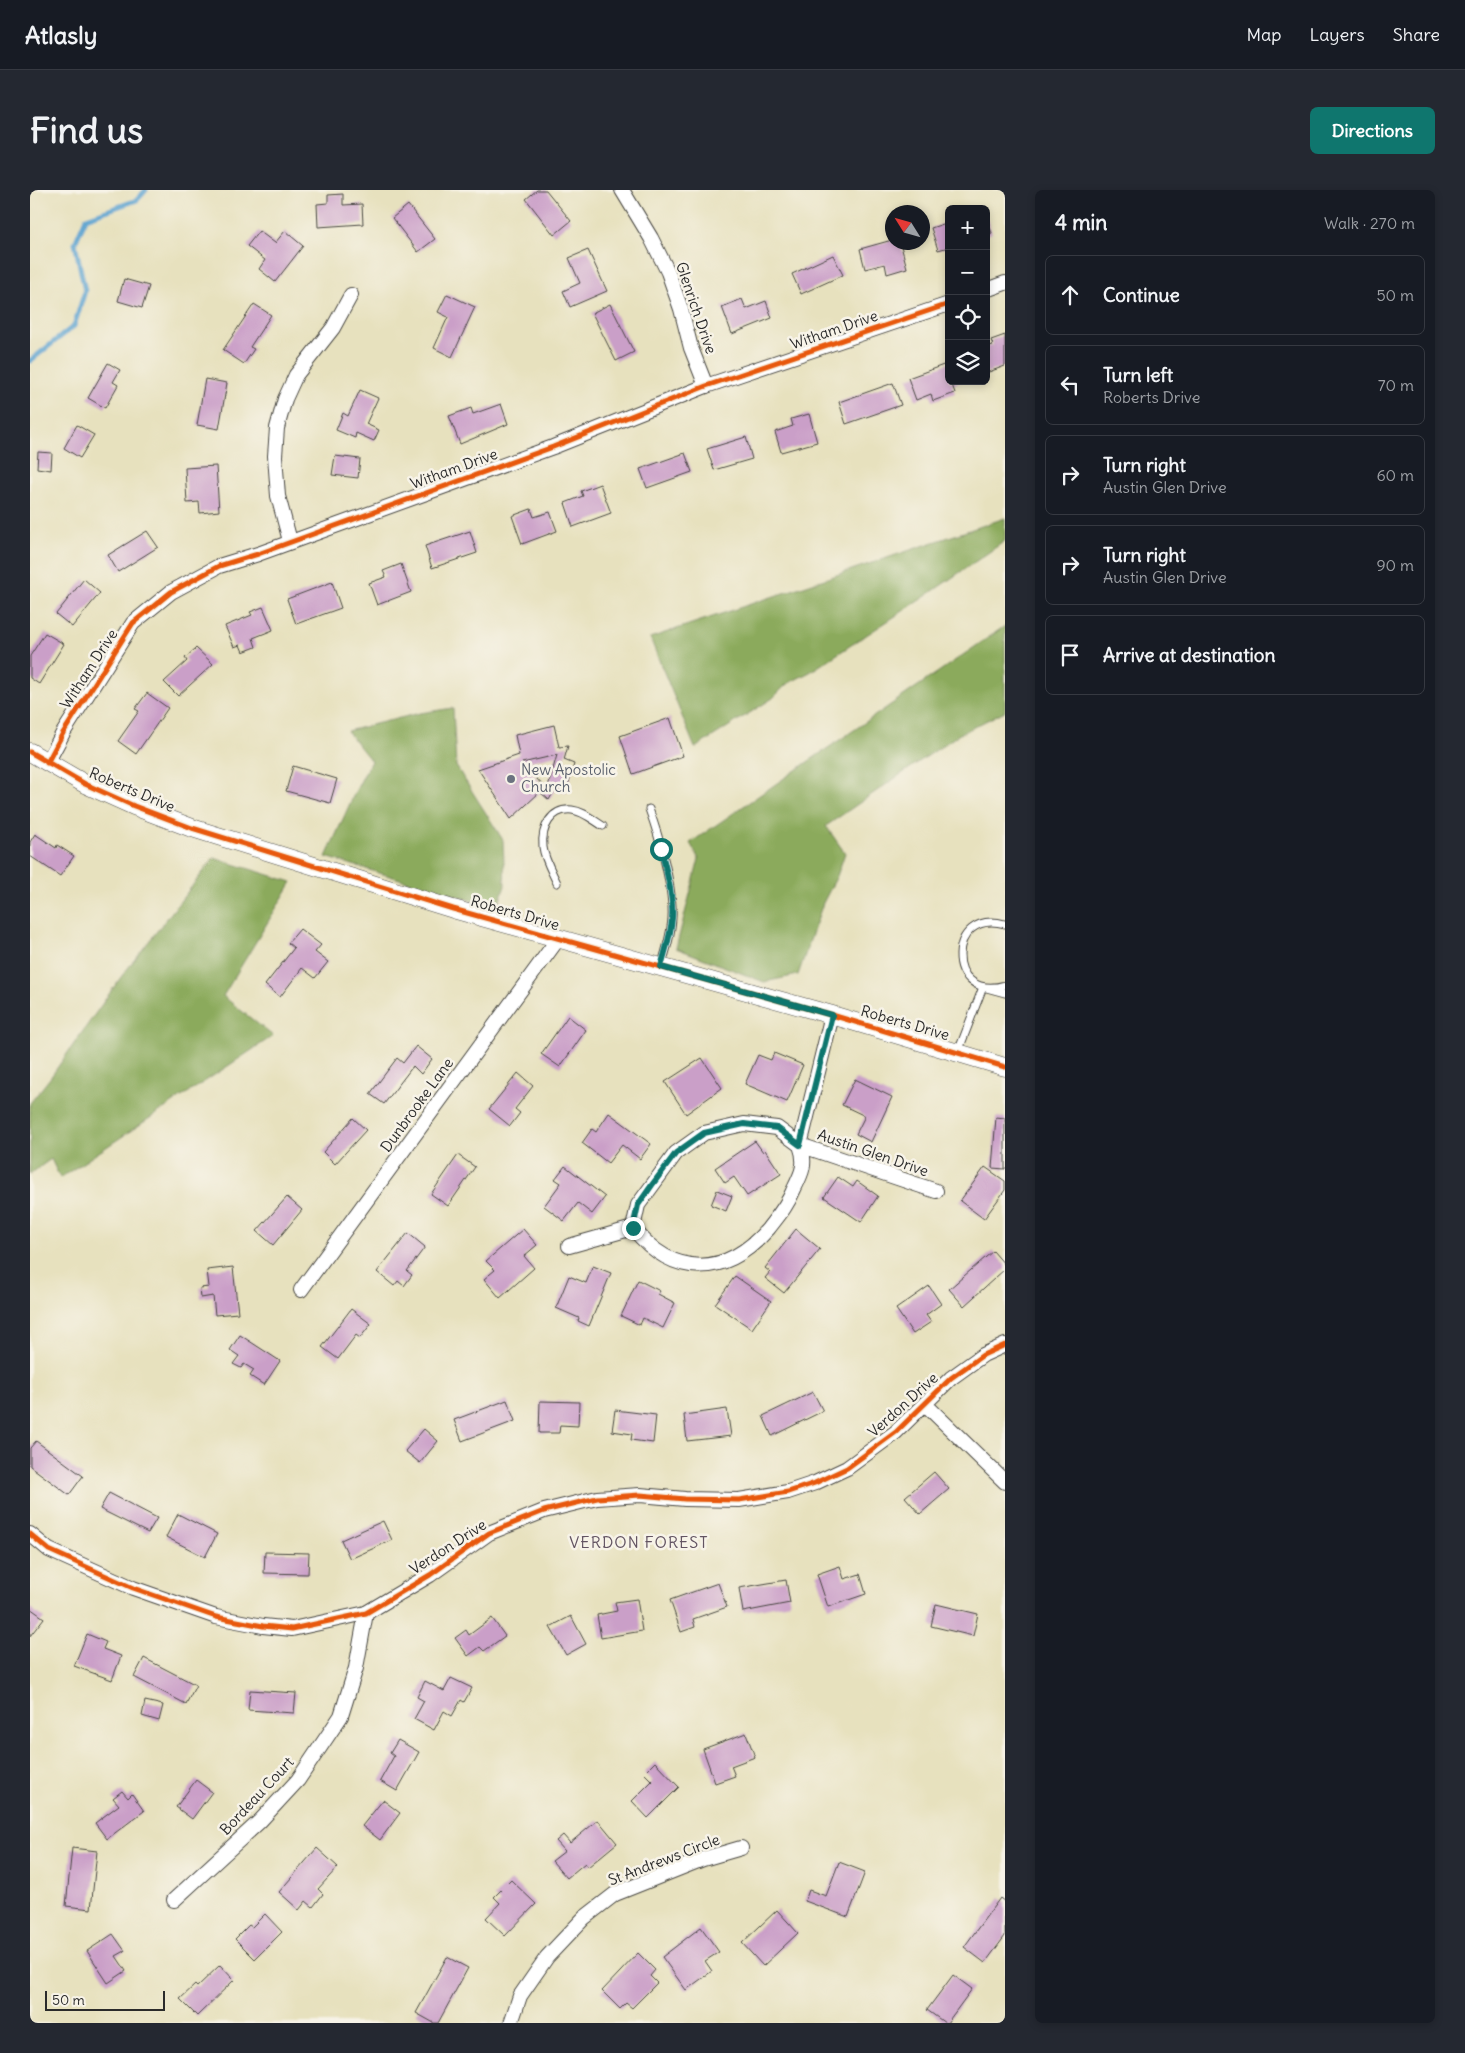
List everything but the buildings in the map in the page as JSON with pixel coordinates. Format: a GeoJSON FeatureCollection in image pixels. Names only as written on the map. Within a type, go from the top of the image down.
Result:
{"type":"FeatureCollection","features":[{"type":"Feature","properties":{"kind":"street","name":"Glenrich Drive"},"geometry":{"type":"LineString","coordinates":[[622,190],[651,238],[668,272],[681,309],[691,348],[706,386]]}},
{"type":"Feature","properties":{"kind":"street"},"geometry":{"type":"LineString","coordinates":[[990,289],[1005,283]]}},
{"type":"Feature","properties":{"kind":"street"},"geometry":{"type":"LineString","coordinates":[[290,541],[278,496],[275,456],[277,428],[285,399],[296,375],[332,328],[350,294]]}},
{"type":"Feature","properties":{"kind":"street","name":"Witham Drive"},"geometry":{"type":"LineString","coordinates":[[47,763],[62,733],[133,623],[171,592],[219,566],[258,554],[553,447],[706,386],[945,305]]}},
{"type":"Feature","properties":{"kind":"street","name":"Roberts Drive"},"geometry":{"type":"LineString","coordinates":[[30,752],[47,763],[106,793],[192,828],[558,939],[832,1015],[1005,1067]]}},
{"type":"Feature","properties":{"kind":"street","name":"Dunbrooke Lane"},"geometry":{"type":"LineString","coordinates":[[301,1290],[558,939]]}},
{"type":"Feature","properties":{"kind":"street","name":"Austin Glen Drive"},"geometry":{"type":"LineString","coordinates":[[832,1015],[800,1145],[805,1158],[801,1174],[786,1208],[758,1239],[735,1258],[709,1265],[687,1265],[668,1258],[645,1243],[633,1228],[638,1205],[676,1153],[704,1133],[744,1124],[777,1128],[800,1145],[936,1191]]}},
{"type":"Feature","properties":{"kind":"street"},"geometry":{"type":"LineString","coordinates":[[569,1246],[633,1228]]}},
{"type":"Feature","properties":{"kind":"street","name":"Verdon Drive"},"geometry":{"type":"LineString","coordinates":[[30,1534],[49,1550],[133,1588],[216,1617],[263,1626],[292,1629],[366,1613],[430,1575],[489,1533],[544,1511],[597,1498],[640,1495],[685,1499],[739,1500],[788,1492],[816,1483],[847,1468],[896,1432],[952,1378],[983,1355],[1005,1345]]}},
{"type":"Feature","properties":{"kind":"street"},"geometry":{"type":"LineString","coordinates":[[925,1404],[1005,1482]]}},
{"type":"Feature","properties":{"kind":"street","name":"Bordeau Court"},"geometry":{"type":"LineString","coordinates":[[174,1900],[260,1821],[298,1780],[341,1716],[356,1668],[366,1613]]}},
{"type":"Feature","properties":{"kind":"street","name":"St Andrews Circle"},"geometry":{"type":"LineString","coordinates":[[511,2023],[520,1996],[547,1957],[584,1918],[615,1894],[703,1859],[741,1848]]}},
{"type":"Feature","properties":{"kind":"lane"},"geometry":{"type":"LineString","coordinates":[[648,809],[657,830],[671,896],[672,918],[661,967]]}},
{"type":"Feature","properties":{"kind":"lane"},"geometry":{"type":"LineString","coordinates":[[556,883],[543,848],[544,825],[549,819],[562,811],[573,810],[586,815],[603,826]]}},
{"type":"Feature","properties":{"kind":"lane"},"geometry":{"type":"LineString","coordinates":[[1005,924],[985,922],[975,926],[966,934],[961,943],[959,954],[963,970],[973,982],[1005,993]]}},
{"type":"Feature","properties":{"kind":"lane"},"geometry":{"type":"LineString","coordinates":[[983,987],[994,988],[1005,985]]}},
{"type":"Feature","properties":{"kind":"lane"},"geometry":{"type":"LineString","coordinates":[[957,1052],[983,987]]}},
{"type":"Feature","properties":{"kind":"green space"},"geometry":{"type":"Polygon","coordinates":[[[1005,518],[1005,541],[923,598],[810,672],[787,684],[773,698],[695,748],[650,638],[1005,518]]]}},
{"type":"Feature","properties":{"kind":"green space"},"geometry":{"type":"Polygon","coordinates":[[[1005,626],[1005,711],[958,735],[826,826],[845,853],[837,876],[823,903],[798,975],[764,982],[676,948],[699,859],[690,843],[1005,626]]]}},
{"type":"Feature","properties":{"kind":"green space"},"geometry":{"type":"Polygon","coordinates":[[[453,708],[456,766],[503,840],[505,886],[497,908],[326,857],[371,761],[347,731],[420,713],[453,708]]]}},
{"type":"Feature","properties":{"kind":"green space"},"geometry":{"type":"Polygon","coordinates":[[[214,858],[292,882],[223,996],[273,1036],[60,1178],[51,1159],[30,1174],[30,1103],[50,1078],[121,977],[214,858]]]}},
{"type":"Feature","properties":{"kind":"waterway"},"geometry":{"type":"LineString","coordinates":[[30,361],[74,326],[85,291],[75,243],[86,218],[137,200],[146,190]]}},
{"type":"Feature","properties":{"kind":"cycle path"},"geometry":{"type":"LineString","coordinates":[[47,763],[63,733],[133,623],[171,592],[219,566],[258,554],[553,447],[706,386],[945,305]]}},
{"type":"Feature","properties":{"kind":"cycle path"},"geometry":{"type":"LineString","coordinates":[[30,752],[85,784],[134,806],[192,828],[453,909],[832,1015],[1005,1067]]}},
{"type":"Feature","properties":{"kind":"cycle path"},"geometry":{"type":"LineString","coordinates":[[30,1534],[49,1550],[133,1588],[216,1617],[263,1626],[292,1629],[366,1613],[430,1575],[489,1533],[544,1511],[597,1498],[640,1495],[685,1499],[739,1500],[788,1492],[815,1483],[847,1468],[896,1432],[951,1378],[983,1355],[1005,1345]]}},
{"type":"Feature","properties":{"kind":"place","name":"New Apostolic Church"},"geometry":{"type":"Point","coordinates":[511,779]}},
{"type":"Feature","properties":{"kind":"district","name":"VERDON FOREST"},"geometry":{"type":"Point","coordinates":[639,1542]}},
{"type":"Feature","properties":{"kind":"route"},"geometry":{"type":"LineString","coordinates":[[633,1228],[638,1205],[652,1185],[676,1153],[704,1133],[744,1124],[777,1128],[800,1145],[832,1015],[661,967],[672,918],[671,896],[661,849]]}}]}
